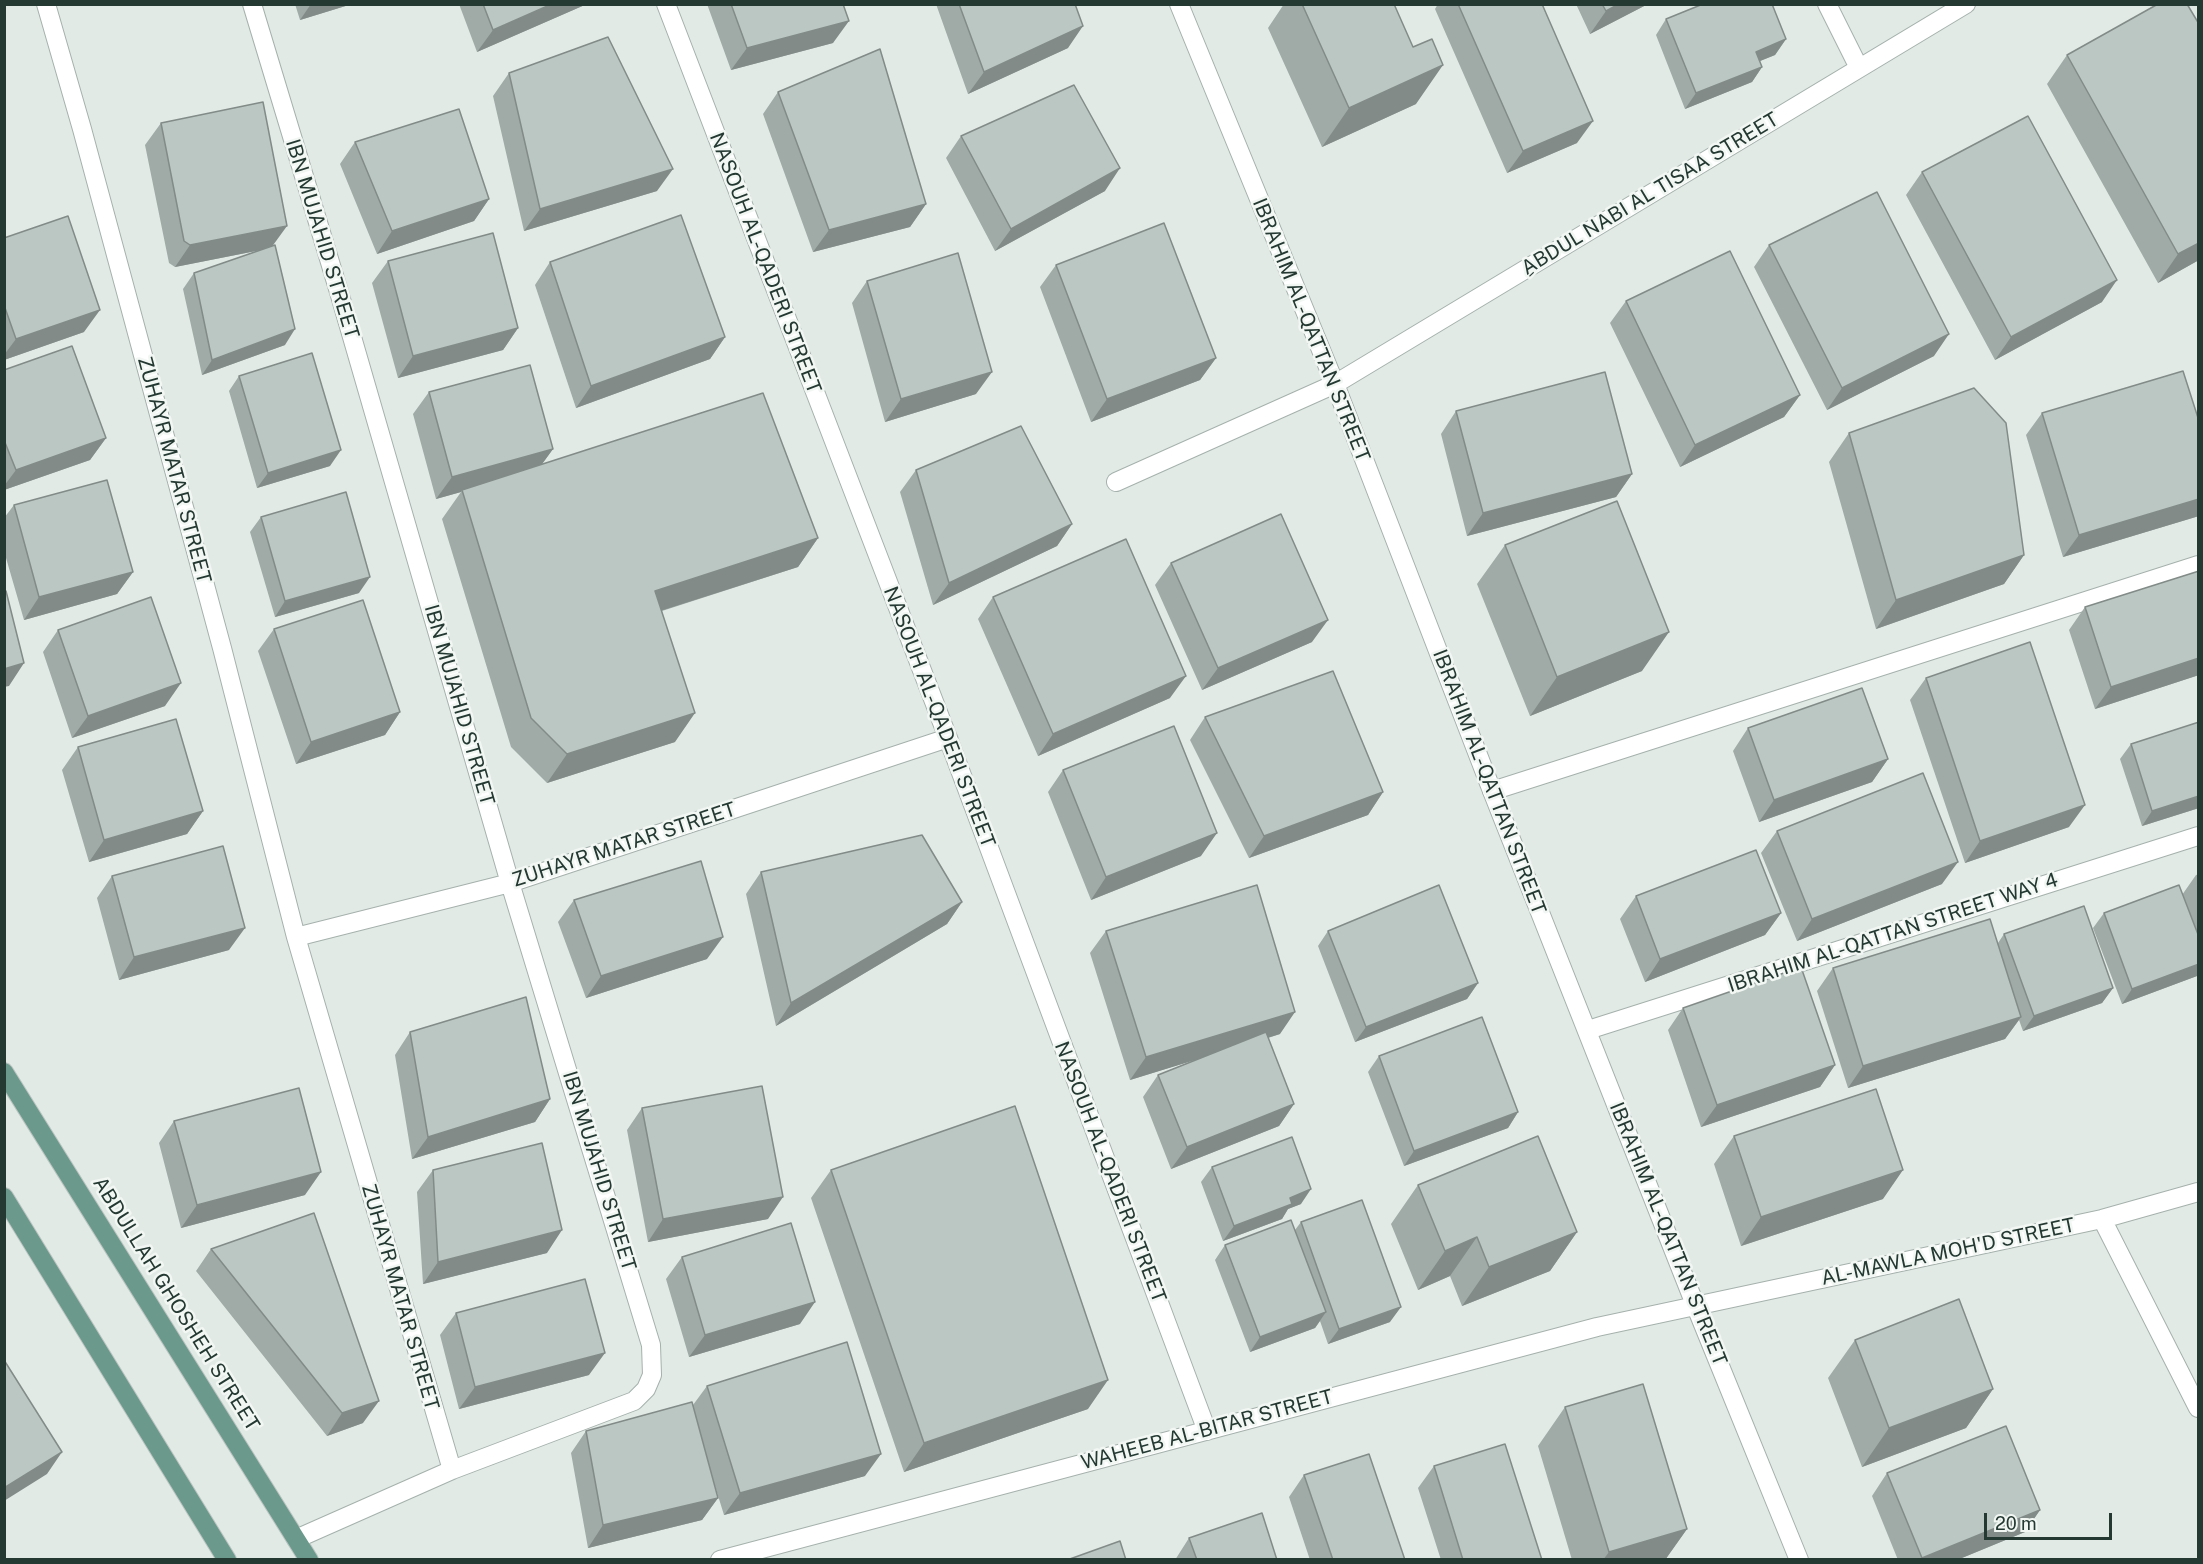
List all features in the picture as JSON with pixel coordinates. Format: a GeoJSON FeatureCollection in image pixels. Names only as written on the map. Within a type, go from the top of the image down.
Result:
{"type":"FeatureCollection","features":[{"type":"Feature","properties":{"kind":"main road","name":"ABDULLAH GHOSHEH STREET"},"geometry":{"type":"LineString","coordinates":[[4,1072],[309,1560]]}},
{"type":"Feature","properties":{"kind":"main road"},"geometry":{"type":"LineString","coordinates":[[4,1197],[227,1560]]}},
{"type":"Feature","properties":{"kind":"street","name":"ZUHAYR MATAR STREET"},"geometry":{"type":"LineString","coordinates":[[46,4],[216,625],[296,937],[441,1439],[452,1470]]}},
{"type":"Feature","properties":{"kind":"street","name":"IBN MUJAHID STREET"},"geometry":{"type":"LineString","coordinates":[[252,4],[339,292],[510,883],[651,1345],[652,1375],[646,1389],[634,1401],[452,1470]]}},
{"type":"Feature","properties":{"kind":"street","name":"NASOUH AL-QADERI STREET"},"geometry":{"type":"LineString","coordinates":[[666,4],[948,738],[1207,1431]]}},
{"type":"Feature","properties":{"kind":"street","name":"IBRAHIM AL-QATTAN STREET"},"geometry":{"type":"LineString","coordinates":[[1179,4],[1335,384],[1492,791],[1696,1307],[1799,1560]]}},
{"type":"Feature","properties":{"kind":"street"},"geometry":{"type":"LineString","coordinates":[[1827,4],[1859,68]]}},
{"type":"Feature","properties":{"kind":"street","name":"ِABDUL NABI AL TISAA STREET"},"geometry":{"type":"LineString","coordinates":[[1116,482],[1335,384],[1966,4]]}},
{"type":"Feature","properties":{"kind":"street"},"geometry":{"type":"LineString","coordinates":[[1492,791],[2199,565]]}},
{"type":"Feature","properties":{"kind":"street","name":"ZUHAYR MATAR STREET"},"geometry":{"type":"LineString","coordinates":[[296,937],[510,883],[948,738]]}},
{"type":"Feature","properties":{"kind":"street","name":"IBRAHIM AL-QATTAN STREET WAY 4"},"geometry":{"type":"LineString","coordinates":[[1588,1030],[2199,836]]}},
{"type":"Feature","properties":{"kind":"street","name":"AL-MAWLA MOH'D STREET"},"geometry":{"type":"LineString","coordinates":[[1696,1307],[2102,1219],[2199,1192]]}},
{"type":"Feature","properties":{"kind":"street"},"geometry":{"type":"LineString","coordinates":[[2102,1219],[2199,1408]]}},
{"type":"Feature","properties":{"kind":"street","name":"WAHEEB AL-BITAR STREET"},"geometry":{"type":"LineString","coordinates":[[720,1560],[1598,1327],[1696,1307]]}},
{"type":"Feature","properties":{"kind":"street"},"geometry":{"type":"LineString","coordinates":[[296,1539],[452,1470]]}},
{"type":"Feature","properties":{"kind":"building"},"geometry":{"type":"Polygon","coordinates":[[[483,4],[552,4],[493,30],[483,4]]]}},
{"type":"Feature","properties":{"kind":"building"},"geometry":{"type":"Polygon","coordinates":[[[731,4],[843,4],[849,21],[747,48],[731,4]]]}},
{"type":"Feature","properties":{"kind":"building"},"geometry":{"type":"Polygon","coordinates":[[[959,4],[1075,4],[1083,26],[984,72],[959,4]]]}},
{"type":"Feature","properties":{"kind":"building"},"geometry":{"type":"Polygon","coordinates":[[[1302,4],[1394,4],[1413,47],[1432,39],[1443,65],[1349,108],[1302,4]]]}},
{"type":"Feature","properties":{"kind":"building"},"geometry":{"type":"Polygon","coordinates":[[[1458,4],[1542,4],[1593,121],[1523,151],[1458,4]]]}},
{"type":"Feature","properties":{"kind":"building"},"geometry":{"type":"Polygon","coordinates":[[[1602,4],[1619,4],[1606,11],[1602,4]]]}},
{"type":"Feature","properties":{"kind":"building"},"geometry":{"type":"Polygon","coordinates":[[[1703,4],[1772,4],[1786,39],[1756,52],[1762,67],[1696,93],[1666,19],[1703,4]]]}},
{"type":"Feature","properties":{"kind":"building"},"geometry":{"type":"Polygon","coordinates":[[[2158,4],[2187,4],[2199,24],[2199,243],[2178,254],[2067,55],[2158,4]]]}},
{"type":"Feature","properties":{"kind":"building"},"geometry":{"type":"Polygon","coordinates":[[[608,37],[673,169],[540,209],[509,73],[608,37]]]}},
{"type":"Feature","properties":{"kind":"building"},"geometry":{"type":"Polygon","coordinates":[[[880,49],[926,204],[829,230],[778,92],[880,49]]]}},
{"type":"Feature","properties":{"kind":"building"},"geometry":{"type":"Polygon","coordinates":[[[1074,85],[1120,168],[1011,229],[961,136],[1074,85]]]}},
{"type":"Feature","properties":{"kind":"building"},"geometry":{"type":"Polygon","coordinates":[[[263,102],[287,226],[190,245],[184,241],[161,123],[263,102]]]}},
{"type":"Feature","properties":{"kind":"building"},"geometry":{"type":"Polygon","coordinates":[[[459,109],[489,199],[392,231],[355,142],[459,109]]]}},
{"type":"Feature","properties":{"kind":"building"},"geometry":{"type":"Polygon","coordinates":[[[2028,116],[2117,280],[2011,337],[1922,172],[2028,116]]]}},
{"type":"Feature","properties":{"kind":"building"},"geometry":{"type":"Polygon","coordinates":[[[1877,192],[1949,334],[1842,388],[1769,245],[1877,192]]]}},
{"type":"Feature","properties":{"kind":"building"},"geometry":{"type":"Polygon","coordinates":[[[681,215],[725,337],[591,386],[550,262],[681,215]]]}},
{"type":"Feature","properties":{"kind":"building"},"geometry":{"type":"Polygon","coordinates":[[[68,216],[100,310],[16,339],[4,305],[4,238],[68,216]]]}},
{"type":"Feature","properties":{"kind":"building"},"geometry":{"type":"Polygon","coordinates":[[[1164,223],[1216,358],[1107,399],[1056,265],[1164,223]]]}},
{"type":"Feature","properties":{"kind":"building"},"geometry":{"type":"Polygon","coordinates":[[[493,233],[518,328],[413,356],[388,261],[493,233]]]}},
{"type":"Feature","properties":{"kind":"building"},"geometry":{"type":"Polygon","coordinates":[[[275,245],[295,329],[212,360],[194,273],[275,245]]]}},
{"type":"Feature","properties":{"kind":"building"},"geometry":{"type":"Polygon","coordinates":[[[1730,251],[1800,395],[1695,445],[1626,301],[1730,251]]]}},
{"type":"Feature","properties":{"kind":"building"},"geometry":{"type":"Polygon","coordinates":[[[958,253],[992,372],[901,399],[867,281],[958,253]]]}},
{"type":"Feature","properties":{"kind":"building"},"geometry":{"type":"Polygon","coordinates":[[[72,346],[106,438],[16,470],[4,440],[4,370],[72,346]]]}},
{"type":"Feature","properties":{"kind":"building"},"geometry":{"type":"Polygon","coordinates":[[[312,353],[341,450],[268,473],[239,376],[312,353]]]}},
{"type":"Feature","properties":{"kind":"building"},"geometry":{"type":"Polygon","coordinates":[[[530,365],[553,449],[452,477],[429,392],[530,365]]]}},
{"type":"Feature","properties":{"kind":"building"},"geometry":{"type":"Polygon","coordinates":[[[2183,371],[2199,421],[2199,499],[2079,535],[2042,413],[2183,371]]]}},
{"type":"Feature","properties":{"kind":"building"},"geometry":{"type":"Polygon","coordinates":[[[1605,372],[1632,474],[1483,513],[1456,411],[1605,372]]]}},
{"type":"Feature","properties":{"kind":"building"},"geometry":{"type":"Polygon","coordinates":[[[1974,388],[2006,423],[2024,555],[1896,600],[1849,433],[1974,388]]]}},
{"type":"Feature","properties":{"kind":"building"},"geometry":{"type":"Polygon","coordinates":[[[763,393],[818,538],[655,591],[695,713],[567,754],[531,718],[462,490],[763,393]]]}},
{"type":"Feature","properties":{"kind":"building"},"geometry":{"type":"Polygon","coordinates":[[[1021,426],[1072,524],[949,583],[916,470],[1021,426]]]}},
{"type":"Feature","properties":{"kind":"building"},"geometry":{"type":"Polygon","coordinates":[[[107,480],[133,572],[39,597],[14,505],[107,480]]]}},
{"type":"Feature","properties":{"kind":"building"},"geometry":{"type":"Polygon","coordinates":[[[346,492],[370,577],[285,601],[261,517],[346,492]]]}},
{"type":"Feature","properties":{"kind":"building"},"geometry":{"type":"Polygon","coordinates":[[[1617,501],[1669,632],[1557,677],[1505,545],[1617,501]]]}},
{"type":"Feature","properties":{"kind":"building"},"geometry":{"type":"Polygon","coordinates":[[[1281,514],[1328,620],[1218,668],[1171,563],[1281,514]]]}},
{"type":"Feature","properties":{"kind":"building"},"geometry":{"type":"Polygon","coordinates":[[[1126,539],[1186,676],[1053,734],[993,597],[1126,539]]]}},
{"type":"Feature","properties":{"kind":"building"},"geometry":{"type":"Polygon","coordinates":[[[2199,571],[2199,658],[2111,687],[2085,607],[2199,571]]]}},
{"type":"Feature","properties":{"kind":"building"},"geometry":{"type":"Polygon","coordinates":[[[6,591],[24,663],[4,669],[4,592],[6,591]]]}},
{"type":"Feature","properties":{"kind":"building"},"geometry":{"type":"Polygon","coordinates":[[[151,597],[181,683],[88,716],[58,630],[151,597]]]}},
{"type":"Feature","properties":{"kind":"building"},"geometry":{"type":"Polygon","coordinates":[[[363,600],[400,712],[311,742],[274,629],[363,600]]]}},
{"type":"Feature","properties":{"kind":"building"},"geometry":{"type":"Polygon","coordinates":[[[2030,642],[2085,805],[1980,841],[1926,678],[2030,642]]]}},
{"type":"Feature","properties":{"kind":"building"},"geometry":{"type":"Polygon","coordinates":[[[1333,671],[1383,792],[1264,836],[1205,717],[1333,671]]]}},
{"type":"Feature","properties":{"kind":"building"},"geometry":{"type":"Polygon","coordinates":[[[1862,688],[1888,759],[1774,800],[1748,728],[1862,688]]]}},
{"type":"Feature","properties":{"kind":"building"},"geometry":{"type":"Polygon","coordinates":[[[176,719],[203,811],[104,840],[78,747],[176,719]]]}},
{"type":"Feature","properties":{"kind":"building"},"geometry":{"type":"Polygon","coordinates":[[[2199,722],[2199,796],[2152,811],[2131,744],[2199,722]]]}},
{"type":"Feature","properties":{"kind":"building"},"geometry":{"type":"Polygon","coordinates":[[[1174,726],[1217,833],[1106,877],[1063,770],[1174,726]]]}},
{"type":"Feature","properties":{"kind":"building"},"geometry":{"type":"Polygon","coordinates":[[[1923,773],[1958,862],[1812,919],[1777,831],[1923,773]]]}},
{"type":"Feature","properties":{"kind":"building"},"geometry":{"type":"Polygon","coordinates":[[[922,835],[962,902],[791,1003],[761,872],[922,835]]]}},
{"type":"Feature","properties":{"kind":"building"},"geometry":{"type":"Polygon","coordinates":[[[223,846],[245,928],[134,957],[112,876],[223,846]]]}},
{"type":"Feature","properties":{"kind":"building"},"geometry":{"type":"Polygon","coordinates":[[[1756,850],[1781,913],[1660,959],[1636,896],[1756,850]]]}},
{"type":"Feature","properties":{"kind":"building"},"geometry":{"type":"Polygon","coordinates":[[[701,861],[723,937],[601,976],[574,900],[701,861]]]}},
{"type":"Feature","properties":{"kind":"building"},"geometry":{"type":"Polygon","coordinates":[[[1257,885],[1295,1012],[1146,1057],[1106,931],[1257,885]]]}},
{"type":"Feature","properties":{"kind":"building"},"geometry":{"type":"Polygon","coordinates":[[[1439,885],[1478,983],[1366,1027],[1328,931],[1439,885]]]}},
{"type":"Feature","properties":{"kind":"building"},"geometry":{"type":"Polygon","coordinates":[[[2179,885],[2199,937],[2199,964],[2132,989],[2104,913],[2179,885]]]}},
{"type":"Feature","properties":{"kind":"building"},"geometry":{"type":"Polygon","coordinates":[[[2084,906],[2113,988],[2034,1016],[2004,934],[2084,906]]]}},
{"type":"Feature","properties":{"kind":"building"},"geometry":{"type":"Polygon","coordinates":[[[1990,919],[2021,1017],[1863,1066],[1833,968],[1990,919]]]}},
{"type":"Feature","properties":{"kind":"building"},"geometry":{"type":"Polygon","coordinates":[[[1801,967],[1835,1065],[1717,1105],[1683,1008],[1801,967]]]}},
{"type":"Feature","properties":{"kind":"building"},"geometry":{"type":"Polygon","coordinates":[[[526,997],[550,1099],[428,1137],[410,1032],[526,997]]]}},
{"type":"Feature","properties":{"kind":"building"},"geometry":{"type":"Polygon","coordinates":[[[1482,1017],[1518,1112],[1414,1151],[1379,1056],[1482,1017]]]}},
{"type":"Feature","properties":{"kind":"building"},"geometry":{"type":"Polygon","coordinates":[[[1266,1032],[1294,1104],[1187,1147],[1158,1075],[1266,1032]]]}},
{"type":"Feature","properties":{"kind":"building"},"geometry":{"type":"Polygon","coordinates":[[[762,1086],[783,1197],[663,1219],[642,1108],[762,1086]]]}},
{"type":"Feature","properties":{"kind":"building"},"geometry":{"type":"Polygon","coordinates":[[[299,1088],[321,1172],[197,1205],[174,1121],[299,1088]]]}},
{"type":"Feature","properties":{"kind":"building"},"geometry":{"type":"Polygon","coordinates":[[[1876,1089],[1903,1170],[1761,1217],[1734,1136],[1876,1089]]]}},
{"type":"Feature","properties":{"kind":"building"},"geometry":{"type":"Polygon","coordinates":[[[1015,1106],[1108,1380],[924,1443],[831,1170],[1015,1106]]]}},
{"type":"Feature","properties":{"kind":"building"},"geometry":{"type":"Polygon","coordinates":[[[1538,1136],[1577,1232],[1489,1267],[1477,1237],[1445,1251],[1418,1185],[1538,1136]]]}},
{"type":"Feature","properties":{"kind":"building"},"geometry":{"type":"Polygon","coordinates":[[[1292,1137],[1311,1189],[1290,1198],[1292,1204],[1234,1226],[1212,1167],[1292,1137]]]}},
{"type":"Feature","properties":{"kind":"building"},"geometry":{"type":"Polygon","coordinates":[[[542,1143],[562,1230],[438,1262],[433,1170],[542,1143]]]}},
{"type":"Feature","properties":{"kind":"building"},"geometry":{"type":"Polygon","coordinates":[[[1362,1200],[1401,1307],[1339,1329],[1301,1222],[1362,1200]]]}},
{"type":"Feature","properties":{"kind":"building"},"geometry":{"type":"Polygon","coordinates":[[[314,1213],[379,1401],[342,1413],[211,1249],[314,1213]]]}},
{"type":"Feature","properties":{"kind":"building"},"geometry":{"type":"Polygon","coordinates":[[[1291,1220],[1326,1312],[1260,1337],[1225,1245],[1291,1220]]]}},
{"type":"Feature","properties":{"kind":"building"},"geometry":{"type":"Polygon","coordinates":[[[791,1223],[815,1302],[705,1335],[682,1257],[791,1223]]]}},
{"type":"Feature","properties":{"kind":"building"},"geometry":{"type":"Polygon","coordinates":[[[585,1279],[605,1353],[475,1387],[456,1313],[585,1279]]]}},
{"type":"Feature","properties":{"kind":"building"},"geometry":{"type":"Polygon","coordinates":[[[1959,1299],[1993,1389],[1889,1428],[1855,1340],[1959,1299]]]}},
{"type":"Feature","properties":{"kind":"building"},"geometry":{"type":"Polygon","coordinates":[[[847,1342],[881,1454],[740,1493],[707,1386],[847,1342]]]}},
{"type":"Feature","properties":{"kind":"building"},"geometry":{"type":"Polygon","coordinates":[[[4,1360],[62,1452],[4,1488],[4,1360]]]}},
{"type":"Feature","properties":{"kind":"building"},"geometry":{"type":"Polygon","coordinates":[[[1643,1384],[1687,1529],[1609,1552],[1565,1407],[1643,1384]]]}},
{"type":"Feature","properties":{"kind":"building"},"geometry":{"type":"Polygon","coordinates":[[[692,1402],[718,1498],[603,1525],[586,1431],[692,1402]]]}},
{"type":"Feature","properties":{"kind":"building"},"geometry":{"type":"Polygon","coordinates":[[[2006,1426],[2040,1510],[1922,1558],[1887,1473],[2006,1426]]]}},
{"type":"Feature","properties":{"kind":"building"},"geometry":{"type":"Polygon","coordinates":[[[1505,1444],[1542,1560],[1463,1560],[1434,1466],[1505,1444]]]}},
{"type":"Feature","properties":{"kind":"building"},"geometry":{"type":"Polygon","coordinates":[[[1369,1454],[1405,1560],[1333,1560],[1304,1475],[1369,1454]]]}},
{"type":"Feature","properties":{"kind":"building"},"geometry":{"type":"Polygon","coordinates":[[[1262,1513],[1277,1560],[1197,1560],[1189,1538],[1262,1513]]]}},
{"type":"Feature","properties":{"kind":"building"},"geometry":{"type":"Polygon","coordinates":[[[1120,1541],[1126,1560],[1067,1560],[1120,1541]]]}}]}
